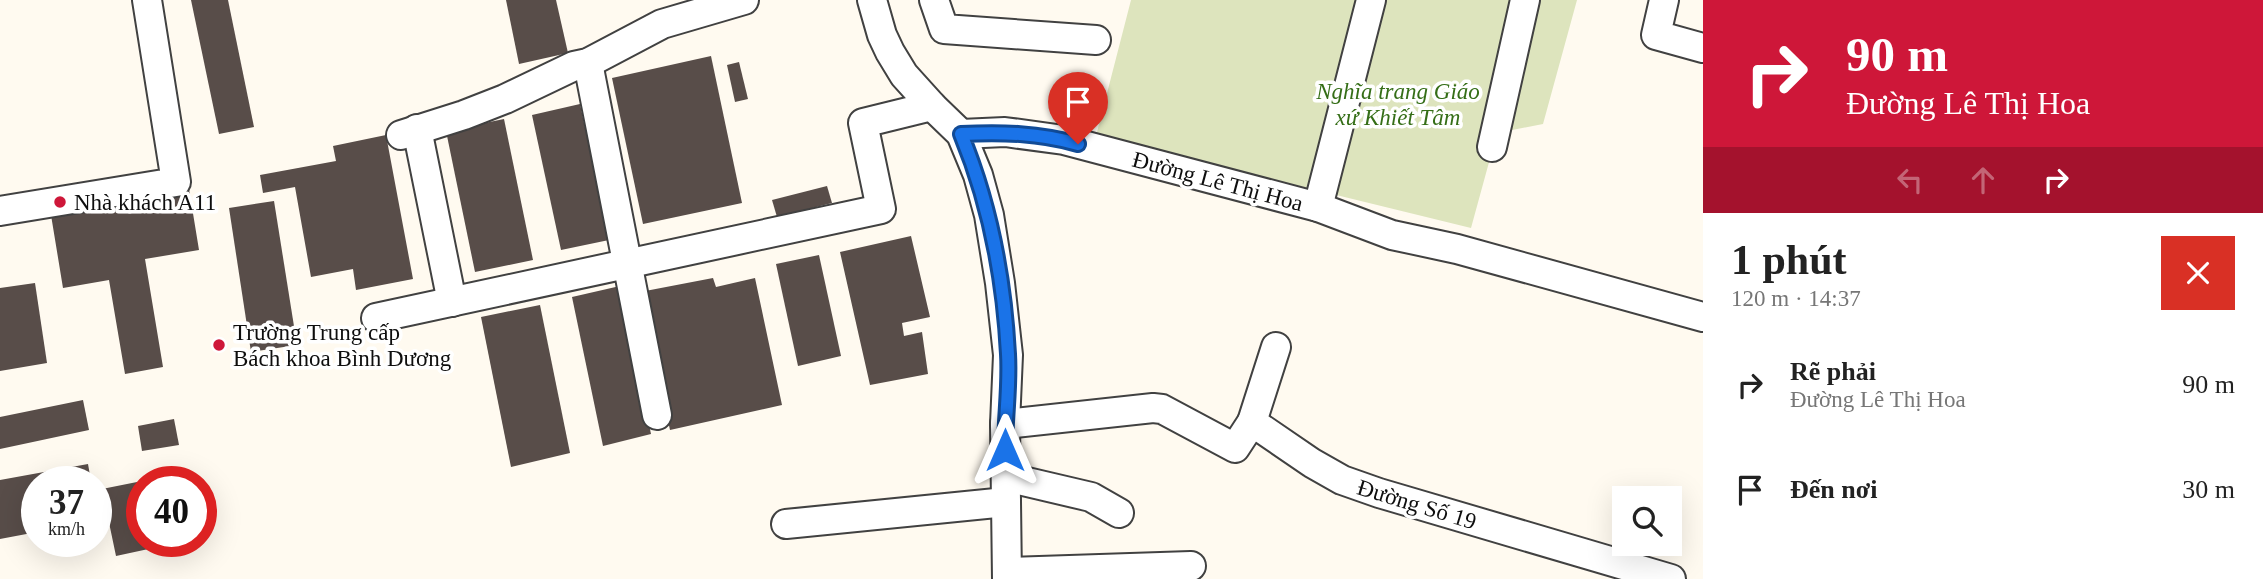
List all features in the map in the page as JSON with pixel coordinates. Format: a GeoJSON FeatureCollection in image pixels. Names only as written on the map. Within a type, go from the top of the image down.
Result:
{"type":"FeatureCollection","features":[{"type":"Feature","properties":{"kind":"street"},"geometry":{"type":"LineString","coordinates":[[0,211],[176,182],[147,0]]}},
{"type":"Feature","properties":{"kind":"street"},"geometry":{"type":"LineString","coordinates":[[452,302],[409,132],[464,116],[505,99],[573,66],[588,63],[663,24],[744,0]]}},
{"type":"Feature","properties":{"kind":"street"},"geometry":{"type":"LineString","coordinates":[[872,0],[890,52],[904,75],[961,134],[978,175],[995,246],[1008,355],[1005,424],[1007,575],[1191,566]]}},
{"type":"Feature","properties":{"kind":"street"},"geometry":{"type":"LineString","coordinates":[[934,0],[944,29],[1096,40]]}},
{"type":"Feature","properties":{"kind":"street"},"geometry":{"type":"LineString","coordinates":[[1318,207],[1371,0]]}},
{"type":"Feature","properties":{"kind":"street"},"geometry":{"type":"LineString","coordinates":[[1492,147],[1525,0]]}},
{"type":"Feature","properties":{"kind":"street"},"geometry":{"type":"LineString","coordinates":[[1664,0],[1656,35],[1703,48]]}},
{"type":"Feature","properties":{"kind":"street"},"geometry":{"type":"LineString","coordinates":[[588,63],[657,415]]}},
{"type":"Feature","properties":{"kind":"street"},"geometry":{"type":"LineString","coordinates":[[376,318],[881,209],[863,123],[932,106]]}},
{"type":"Feature","properties":{"kind":"street","name":"Đường Lê Thị Hoa"},"geometry":{"type":"LineString","coordinates":[[961,134],[1005,132],[1064,140],[1318,207],[1392,234],[1457,249],[1703,317]]}},
{"type":"Feature","properties":{"kind":"street"},"geometry":{"type":"LineString","coordinates":[[1005,424],[1153,408],[1162,409],[1235,448],[1252,422],[1276,348]]}},
{"type":"Feature","properties":{"kind":"street","name":"Đường Số 19"},"geometry":{"type":"LineString","coordinates":[[1252,422],[1342,480],[1671,579]]}},
{"type":"Feature","properties":{"kind":"street"},"geometry":{"type":"LineString","coordinates":[[786,524],[1006,489],[1091,497],[1119,513]]}},
{"type":"Feature","properties":{"kind":"green space","name":"Nghĩa trang Giáo xứ Khiết Tâm"},"geometry":{"type":"Polygon","coordinates":[[[1131,0],[1577,0],[1543,124],[1497,133],[1471,228],[1096,136],[1131,0]]]}},
{"type":"Feature","properties":{"kind":"building"},"geometry":{"type":"Polygon","coordinates":[[[191,0],[228,0],[254,127],[219,134],[191,0]]]}},
{"type":"Feature","properties":{"kind":"building"},"geometry":{"type":"Polygon","coordinates":[[[506,0],[556,0],[568,53],[519,64],[506,0]]]}},
{"type":"Feature","properties":{"kind":"building"},"geometry":{"type":"Polygon","coordinates":[[[711,56],[742,203],[643,224],[612,78],[711,56]]]}},
{"type":"Feature","properties":{"kind":"building"},"geometry":{"type":"Polygon","coordinates":[[[739,62],[748,99],[735,102],[727,65],[739,62]]]}},
{"type":"Feature","properties":{"kind":"building"},"geometry":{"type":"Polygon","coordinates":[[[580,104],[609,240],[561,250],[532,115],[580,104]]]}},
{"type":"Feature","properties":{"kind":"building"},"geometry":{"type":"Polygon","coordinates":[[[504,119],[533,260],[475,272],[446,131],[504,119]]]}},
{"type":"Feature","properties":{"kind":"building"},"geometry":{"type":"Polygon","coordinates":[[[386,135],[413,279],[356,290],[353,269],[311,277],[295,187],[263,193],[260,175],[336,161],[333,146],[386,135]]]}},
{"type":"Feature","properties":{"kind":"building"},"geometry":{"type":"Polygon","coordinates":[[[827,186],[832,203],[777,217],[772,200],[827,186]]]}},
{"type":"Feature","properties":{"kind":"building"},"geometry":{"type":"Polygon","coordinates":[[[189,189],[199,250],[145,259],[163,367],[125,374],[109,280],[63,288],[51,215],[189,189]]]}},
{"type":"Feature","properties":{"kind":"building"},"geometry":{"type":"Polygon","coordinates":[[[274,201],[297,345],[251,352],[229,208],[274,201]]]}},
{"type":"Feature","properties":{"kind":"building"},"geometry":{"type":"Polygon","coordinates":[[[911,236],[930,317],[902,323],[904,336],[922,332],[928,374],[870,385],[840,252],[911,236]]]}},
{"type":"Feature","properties":{"kind":"building"},"geometry":{"type":"Polygon","coordinates":[[[819,255],[841,356],[798,366],[776,264],[819,255]]]}},
{"type":"Feature","properties":{"kind":"building"},"geometry":{"type":"Polygon","coordinates":[[[713,278],[716,287],[755,278],[782,405],[670,430],[640,292],[713,278]]]}},
{"type":"Feature","properties":{"kind":"building"},"geometry":{"type":"Polygon","coordinates":[[[35,283],[47,363],[0,371],[0,288],[35,283]]]}},
{"type":"Feature","properties":{"kind":"building"},"geometry":{"type":"Polygon","coordinates":[[[620,286],[651,434],[603,446],[572,297],[620,286]]]}},
{"type":"Feature","properties":{"kind":"building"},"geometry":{"type":"Polygon","coordinates":[[[540,305],[570,453],[511,467],[481,317],[540,305]]]}},
{"type":"Feature","properties":{"kind":"building"},"geometry":{"type":"Polygon","coordinates":[[[83,400],[89,430],[0,449],[0,417],[83,400]]]}},
{"type":"Feature","properties":{"kind":"building"},"geometry":{"type":"Polygon","coordinates":[[[174,419],[179,445],[142,451],[138,426],[174,419]]]}},
{"type":"Feature","properties":{"kind":"building"},"geometry":{"type":"Polygon","coordinates":[[[21,476],[21,535],[0,539],[0,480],[21,476]]]}},
{"type":"Feature","properties":{"kind":"building"},"geometry":{"type":"Polygon","coordinates":[[[126,484],[126,554],[116,556],[112,537],[112,487],[126,484]]]}},
{"type":"Feature","properties":{"kind":"place","name":"Nhà khách A11"},"geometry":{"type":"Point","coordinates":[60,202]}},
{"type":"Feature","properties":{"kind":"place","name":"Trường Trung cấp Bách khoa Bình Dương"},"geometry":{"type":"Point","coordinates":[219,345]}},
{"type":"Feature","properties":{"kind":"route"},"geometry":{"type":"LineString","coordinates":[[1005,450],[1008,355],[998,265],[978,175],[961,134],[1005,132],[1038,135],[1078,144]]}}]}
